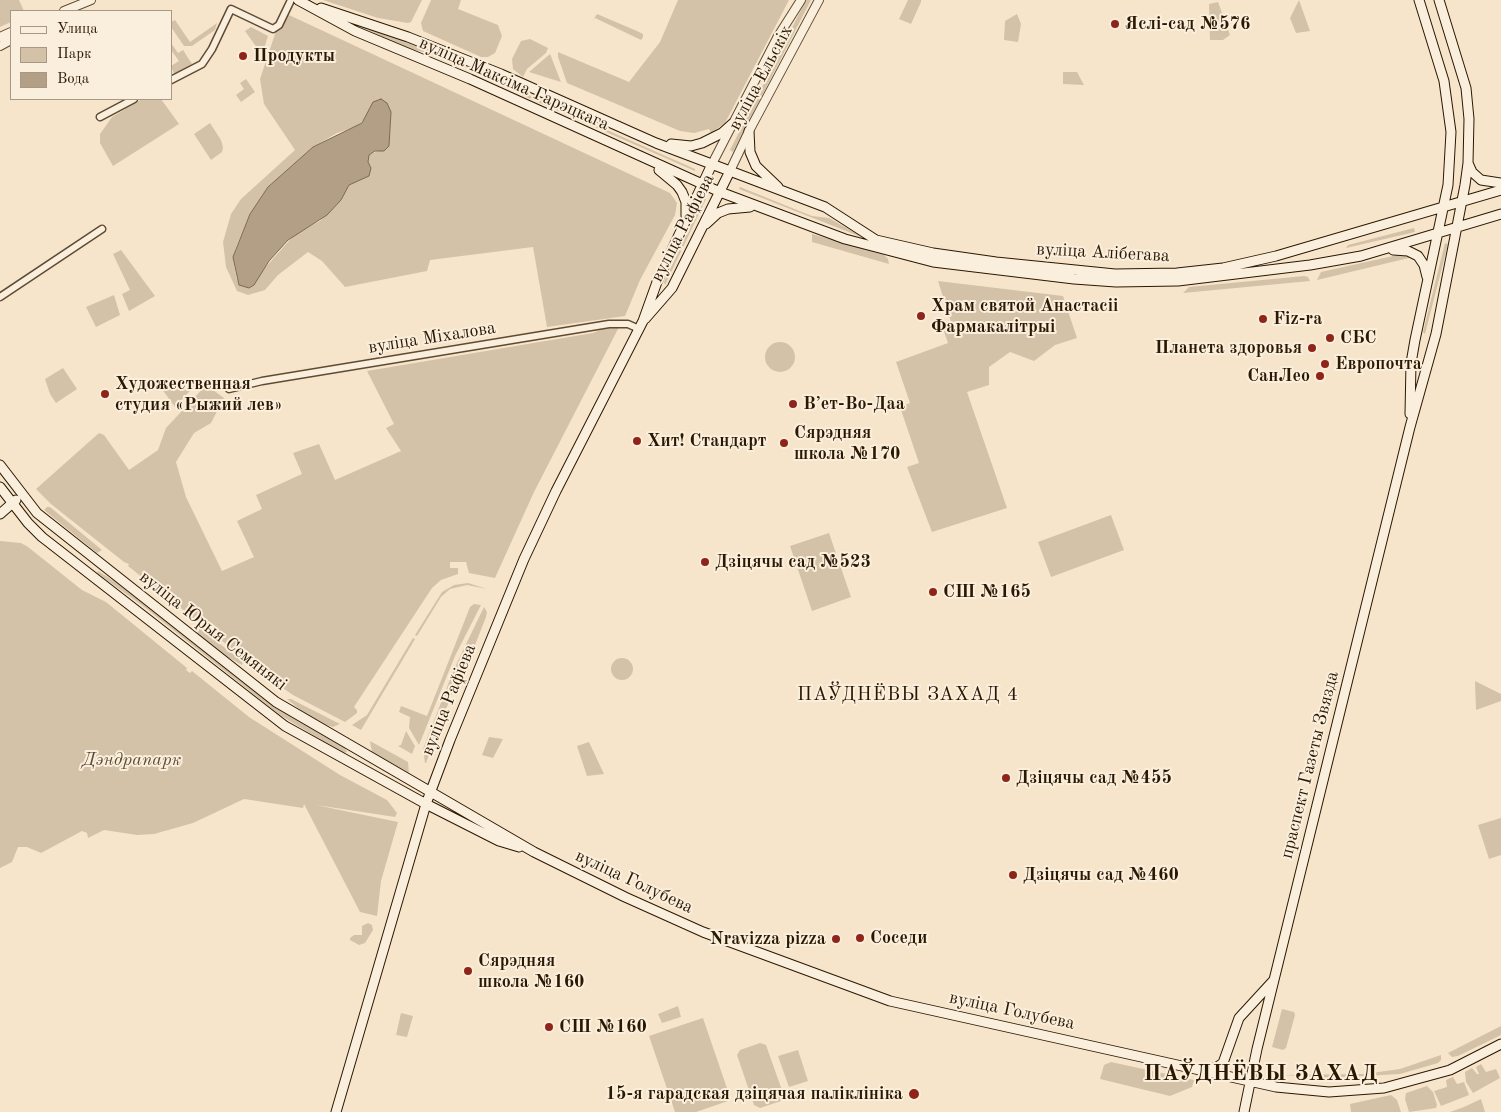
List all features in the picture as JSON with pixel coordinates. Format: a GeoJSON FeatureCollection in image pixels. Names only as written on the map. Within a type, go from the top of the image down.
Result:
{"type":"FeatureCollection","features":[{"type":"Feature","properties":{"kind":"main road","name":"вуліца Максіма Гарэцкага"},"geometry":{"type":"LineString","coordinates":[[298,0],[355,31],[494,90],[647,161],[706,186]]}},
{"type":"Feature","properties":{"kind":"main road","name":"праспект Газеты Звязда"},"geometry":{"type":"LineString","coordinates":[[1410,427],[1411,363],[1444,209],[1450,157],[1449,108],[1442,74],[1419,0]]}},
{"type":"Feature","properties":{"kind":"main road","name":"праспект Газеты Звязда"},"geometry":{"type":"LineString","coordinates":[[1244,1112],[1274,981],[1410,427],[1436,334],[1457,228],[1468,163],[1469,119],[1466,88],[1439,0]]}},
{"type":"Feature","properties":{"kind":"main road","name":"вуліца Максіма Гарэцкага"},"geometry":{"type":"LineString","coordinates":[[308,5],[337,12],[408,37],[501,74],[656,143],[712,164]]}},
{"type":"Feature","properties":{"kind":"main road"},"geometry":{"type":"LineString","coordinates":[[494,90],[501,74]]}},
{"type":"Feature","properties":{"kind":"main road"},"geometry":{"type":"LineString","coordinates":[[656,143],[681,146],[709,141],[732,124]]}},
{"type":"Feature","properties":{"kind":"main road"},"geometry":{"type":"LineString","coordinates":[[749,131],[750,152],[756,166],[784,192]]}},
{"type":"Feature","properties":{"kind":"main road"},"geometry":{"type":"LineString","coordinates":[[647,161],[668,176],[682,192],[687,210],[685,223]]}},
{"type":"Feature","properties":{"kind":"main road"},"geometry":{"type":"LineString","coordinates":[[1468,163],[1472,172],[1482,180],[1501,184]]}},
{"type":"Feature","properties":{"kind":"main road","name":"вуліца Алібегава"},"geometry":{"type":"LineString","coordinates":[[712,164],[825,208],[876,240],[894,246],[996,262],[1086,272],[1136,274],[1223,268],[1276,256],[1444,209],[1501,190]]}},
{"type":"Feature","properties":{"kind":"main road","name":"вуліца Рафіева"},"geometry":{"type":"LineString","coordinates":[[336,1112],[431,790],[524,559],[556,491],[641,325],[657,282],[685,223],[706,186],[712,164]]}},
{"type":"Feature","properties":{"kind":"main road","name":"вуліца Рафіева"},"geometry":{"type":"LineString","coordinates":[[641,325],[672,288],[730,171]]}},
{"type":"Feature","properties":{"kind":"main road","name":"вуліца Алібегава"},"geometry":{"type":"LineString","coordinates":[[706,186],[845,239],[899,255],[933,262],[1074,279],[1116,282],[1178,281],[1310,265],[1386,250],[1501,214]]}},
{"type":"Feature","properties":{"kind":"main road"},"geometry":{"type":"LineString","coordinates":[[700,231],[713,217],[728,208],[740,206],[758,207]]}},
{"type":"Feature","properties":{"kind":"main road"},"geometry":{"type":"LineString","coordinates":[[1386,250],[1408,251],[1418,256],[1424,265],[1427,285]]}},
{"type":"Feature","properties":{"kind":"main road","name":"вуліца Юрыя Семянякі"},"geometry":{"type":"LineString","coordinates":[[0,464],[37,513],[73,544],[276,702],[431,790]]}},
{"type":"Feature","properties":{"kind":"main road","name":"вуліца Юрыя Семянякі"},"geometry":{"type":"LineString","coordinates":[[0,487],[28,524],[55,547],[267,713],[306,739],[426,804]]}},
{"type":"Feature","properties":{"kind":"main road"},"geometry":{"type":"LineString","coordinates":[[0,514],[22,495]]}},
{"type":"Feature","properties":{"kind":"main road","name":"вуліца Голубева"},"geometry":{"type":"LineString","coordinates":[[431,790],[534,852],[625,898],[702,932],[890,1001],[1251,1081],[1312,1091],[1384,1088],[1450,1070],[1501,1044]]}},
{"type":"Feature","properties":{"kind":"main road","name":"вуліца Голубева"},"geometry":{"type":"LineString","coordinates":[[426,804],[499,840],[534,852]]}},
{"type":"Feature","properties":{"kind":"main road"},"geometry":{"type":"LineString","coordinates":[[1201,1070],[1214,1069],[1223,1063],[1238,1018],[1274,981]]}},
{"type":"Feature","properties":{"kind":"street"},"geometry":{"type":"LineString","coordinates":[[66,10],[91,0]]}},
{"type":"Feature","properties":{"kind":"street"},"geometry":{"type":"LineString","coordinates":[[172,79],[202,64],[212,49],[231,9],[273,29],[279,25],[291,0]]}},
{"type":"Feature","properties":{"kind":"street","name":"вуліца Ельскіх"},"geometry":{"type":"LineString","coordinates":[[712,164],[777,38],[801,0]]}},
{"type":"Feature","properties":{"kind":"street","name":"вуліца Ельскіх"},"geometry":{"type":"LineString","coordinates":[[730,171],[749,131],[819,0]]}},
{"type":"Feature","properties":{"kind":"street"},"geometry":{"type":"LineString","coordinates":[[100,117],[132,100]]}},
{"type":"Feature","properties":{"kind":"street"},"geometry":{"type":"LineString","coordinates":[[0,297],[102,229]]}},
{"type":"Feature","properties":{"kind":"street","name":"вуліца Міхалова"},"geometry":{"type":"LineString","coordinates":[[229,389],[262,381],[610,324],[641,325]]}},
{"type":"Feature","properties":{"kind":"green space"},"geometry":{"type":"Polygon","coordinates":[[[0,0],[19,0],[24,10],[10,10],[10,22],[0,27],[0,0]]]}},
{"type":"Feature","properties":{"kind":"green space"},"geometry":{"type":"Polygon","coordinates":[[[323,0],[422,0],[411,22],[408,23],[378,18],[323,0]]]}},
{"type":"Feature","properties":{"kind":"green space"},"geometry":{"type":"Polygon","coordinates":[[[431,0],[461,0],[458,9],[498,25],[502,36],[495,53],[488,57],[481,57],[423,31],[421,23],[431,0]]]}},
{"type":"Feature","properties":{"kind":"green space"},"geometry":{"type":"Polygon","coordinates":[[[678,0],[789,0],[725,123],[711,133],[709,129],[694,133],[680,131],[567,83],[558,52],[629,82],[660,42],[678,0]]]}},
{"type":"Feature","properties":{"kind":"green space"},"geometry":{"type":"Polygon","coordinates":[[[806,0],[811,0],[733,152],[730,150],[806,0]]]}},
{"type":"Feature","properties":{"kind":"green space"},"geometry":{"type":"Polygon","coordinates":[[[908,0],[921,0],[911,24],[899,19],[908,0]]]}},
{"type":"Feature","properties":{"kind":"green space"},"geometry":{"type":"Polygon","coordinates":[[[1299,0],[1310,31],[1296,33],[1290,18],[1299,0]]]}},
{"type":"Feature","properties":{"kind":"green space"},"geometry":{"type":"Polygon","coordinates":[[[1218,2],[1230,35],[1223,40],[1210,40],[1209,4],[1218,2]]]}},
{"type":"Feature","properties":{"kind":"green space"},"geometry":{"type":"Polygon","coordinates":[[[597,14],[643,34],[643,37],[641,40],[595,18],[592,22],[597,14]]]}},
{"type":"Feature","properties":{"kind":"green space"},"geometry":{"type":"Polygon","coordinates":[[[1017,14],[1021,24],[1018,42],[1004,40],[1005,21],[1017,14]]]}},
{"type":"Feature","properties":{"kind":"green space"},"geometry":{"type":"Polygon","coordinates":[[[289,15],[670,193],[677,203],[675,215],[640,280],[625,316],[547,327],[533,247],[430,260],[427,271],[345,287],[322,261],[308,252],[278,275],[265,290],[248,295],[237,291],[226,267],[223,242],[231,214],[241,199],[295,150],[264,104],[260,79],[276,31],[289,15]],[[387,103],[368,115],[358,126],[337,133],[313,147],[268,187],[250,214],[235,250],[234,264],[237,280],[263,270],[295,234],[320,221],[341,200],[349,185],[365,177],[371,168],[368,162],[369,155],[389,146],[391,117],[387,103]]]}},
{"type":"Feature","properties":{"kind":"green space"},"geometry":{"type":"Polygon","coordinates":[[[175,20],[190,42],[217,23],[215,30],[192,46],[184,46],[172,28],[172,22],[175,20]]]}},
{"type":"Feature","properties":{"kind":"green space"},"geometry":{"type":"Polygon","coordinates":[[[355,24],[417,43],[479,72],[439,56],[407,48],[355,24]]]}},
{"type":"Feature","properties":{"kind":"green space"},"geometry":{"type":"Polygon","coordinates":[[[251,27],[268,36],[262,55],[245,31],[251,27]]]}},
{"type":"Feature","properties":{"kind":"green space"},"geometry":{"type":"Polygon","coordinates":[[[530,39],[548,48],[546,53],[527,69],[523,77],[513,69],[512,59],[521,41],[530,39]]]}},
{"type":"Feature","properties":{"kind":"green space"},"geometry":{"type":"Polygon","coordinates":[[[172,44],[178,53],[183,50],[192,64],[174,74],[172,65],[179,61],[172,51],[172,44]]]}},
{"type":"Feature","properties":{"kind":"green space"},"geometry":{"type":"Polygon","coordinates":[[[550,54],[561,82],[529,72],[550,54]]]}},
{"type":"Feature","properties":{"kind":"green space"},"geometry":{"type":"Polygon","coordinates":[[[1063,72],[1077,72],[1084,85],[1063,84],[1063,72]]]}},
{"type":"Feature","properties":{"kind":"green space"},"geometry":{"type":"Polygon","coordinates":[[[246,79],[255,92],[241,102],[236,95],[244,89],[240,83],[246,79]]]}},
{"type":"Feature","properties":{"kind":"green space"},"geometry":{"type":"Polygon","coordinates":[[[523,93],[695,169],[695,171],[522,95],[523,93]]]}},
{"type":"Feature","properties":{"kind":"green space"},"geometry":{"type":"Polygon","coordinates":[[[140,100],[162,100],[179,124],[113,166],[100,143],[100,134],[112,117],[140,100]]]}},
{"type":"Feature","properties":{"kind":"green space"},"geometry":{"type":"Polygon","coordinates":[[[210,123],[221,140],[223,147],[222,152],[211,160],[194,134],[210,123]]]}},
{"type":"Feature","properties":{"kind":"green space"},"geometry":{"type":"Polygon","coordinates":[[[740,187],[812,216],[829,218],[864,238],[739,189],[740,187]]]}},
{"type":"Feature","properties":{"kind":"green space"},"geometry":{"type":"Polygon","coordinates":[[[704,198],[706,199],[665,285],[664,282],[704,198]]]}},
{"type":"Feature","properties":{"kind":"green space"},"geometry":{"type":"Polygon","coordinates":[[[1414,228],[1415,232],[1346,248],[1348,245],[1414,228]]]}},
{"type":"Feature","properties":{"kind":"green space"},"geometry":{"type":"Polygon","coordinates":[[[812,234],[884,255],[888,259],[889,264],[812,242],[812,234]]]}},
{"type":"Feature","properties":{"kind":"green space"},"geometry":{"type":"Polygon","coordinates":[[[1445,243],[1448,244],[1425,334],[1423,332],[1445,243]]]}},
{"type":"Feature","properties":{"kind":"green space"},"geometry":{"type":"Polygon","coordinates":[[[121,250],[155,296],[129,311],[122,294],[130,290],[113,254],[121,250]]]}},
{"type":"Feature","properties":{"kind":"green space"},"geometry":{"type":"Polygon","coordinates":[[[1402,254],[1413,257],[1317,280],[1321,272],[1402,254]]]}},
{"type":"Feature","properties":{"kind":"green space"},"geometry":{"type":"Polygon","coordinates":[[[1308,277],[1310,281],[1183,293],[1189,287],[1308,277]]]}},
{"type":"Feature","properties":{"kind":"green space"},"geometry":{"type":"Polygon","coordinates":[[[938,281],[1063,296],[1077,338],[1055,345],[1034,361],[1010,352],[989,367],[989,385],[967,392],[1007,508],[932,532],[907,467],[919,463],[900,407],[910,403],[896,362],[948,343],[942,326],[951,322],[938,281]]]}},
{"type":"Feature","properties":{"kind":"green space"},"geometry":{"type":"Polygon","coordinates":[[[114,295],[120,315],[96,327],[86,307],[114,295]]]}},
{"type":"Feature","properties":{"kind":"green space"},"geometry":{"type":"Polygon","coordinates":[[[607,327],[619,327],[534,492],[495,578],[469,573],[466,562],[450,562],[450,568],[458,568],[458,574],[441,580],[432,588],[354,707],[357,713],[345,722],[293,695],[271,680],[128,566],[129,564],[51,504],[36,489],[99,433],[104,435],[129,470],[158,450],[166,428],[206,385],[224,398],[211,423],[194,433],[176,462],[186,497],[222,571],[254,557],[237,521],[262,509],[256,495],[302,474],[293,453],[319,444],[335,480],[401,451],[386,428],[394,424],[367,371],[593,333],[607,327]]]}},
{"type":"Feature","properties":{"kind":"green space"},"geometry":{"type":"Polygon","coordinates":[[[780,342],[790,347],[795,357],[790,367],[780,372],[770,367],[765,357],[770,347],[780,342]]]}},
{"type":"Feature","properties":{"kind":"green space"},"geometry":{"type":"Polygon","coordinates":[[[63,368],[77,389],[56,403],[50,394],[45,379],[63,368]]]}},
{"type":"Feature","properties":{"kind":"green space"},"geometry":{"type":"Polygon","coordinates":[[[198,382],[175,407],[159,385],[198,382]]]}},
{"type":"Feature","properties":{"kind":"green space"},"geometry":{"type":"Polygon","coordinates":[[[50,507],[102,550],[97,553],[44,510],[50,507]]]}},
{"type":"Feature","properties":{"kind":"green space"},"geometry":{"type":"Polygon","coordinates":[[[1111,515],[1124,550],[1051,577],[1038,542],[1111,515]]]}},
{"type":"Feature","properties":{"kind":"green space"},"geometry":{"type":"Polygon","coordinates":[[[829,533],[851,597],[812,611],[790,546],[829,533]]]}},
{"type":"Feature","properties":{"kind":"green space","name":"Дэндрапарк"},"geometry":{"type":"Polygon","coordinates":[[[0,541],[21,543],[28,547],[82,590],[106,602],[187,668],[186,670],[190,673],[192,671],[249,717],[340,775],[387,800],[397,813],[395,817],[316,805],[398,822],[381,881],[377,916],[360,912],[304,804],[303,808],[244,799],[193,823],[154,834],[137,835],[104,830],[88,838],[87,833],[82,831],[41,853],[27,847],[18,847],[12,862],[0,868],[0,541]]]}},
{"type":"Feature","properties":{"kind":"green space"},"geometry":{"type":"Polygon","coordinates":[[[98,571],[117,583],[270,704],[345,748],[347,752],[344,753],[280,715],[143,606],[97,573],[98,571]]]}},
{"type":"Feature","properties":{"kind":"green space"},"geometry":{"type":"Polygon","coordinates":[[[468,583],[487,589],[467,585],[450,589],[441,597],[417,636],[415,635],[442,592],[454,585],[468,583]]]}},
{"type":"Feature","properties":{"kind":"green space"},"geometry":{"type":"Polygon","coordinates":[[[474,604],[481,605],[455,656],[419,745],[409,728],[410,717],[399,712],[401,706],[427,716],[470,607],[474,604]]]}},
{"type":"Feature","properties":{"kind":"green space"},"geometry":{"type":"Polygon","coordinates":[[[484,607],[487,612],[486,617],[470,658],[457,680],[425,763],[423,749],[454,669],[484,607]]]}},
{"type":"Feature","properties":{"kind":"green space"},"geometry":{"type":"Polygon","coordinates":[[[196,625],[243,662],[242,665],[224,655],[198,634],[196,625]]]}},
{"type":"Feature","properties":{"kind":"green space"},"geometry":{"type":"Polygon","coordinates":[[[413,638],[415,639],[361,730],[352,725],[367,715],[413,638]]]}},
{"type":"Feature","properties":{"kind":"green space"},"geometry":{"type":"Polygon","coordinates":[[[618,658],[626,658],[633,665],[633,673],[626,680],[618,680],[611,673],[611,665],[618,658]]]}},
{"type":"Feature","properties":{"kind":"green space"},"geometry":{"type":"Polygon","coordinates":[[[1475,681],[1501,694],[1501,701],[1476,710],[1475,681]]]}},
{"type":"Feature","properties":{"kind":"green space"},"geometry":{"type":"Polygon","coordinates":[[[287,699],[291,699],[340,724],[333,727],[326,725],[303,712],[287,699]]]}},
{"type":"Feature","properties":{"kind":"green space"},"geometry":{"type":"Polygon","coordinates":[[[406,731],[415,746],[412,754],[398,746],[401,745],[406,731]]]}},
{"type":"Feature","properties":{"kind":"green space"},"geometry":{"type":"Polygon","coordinates":[[[489,737],[503,739],[493,758],[482,755],[489,737]]]}},
{"type":"Feature","properties":{"kind":"green space"},"geometry":{"type":"Polygon","coordinates":[[[370,741],[408,762],[409,773],[372,752],[370,741]]]}},
{"type":"Feature","properties":{"kind":"green space"},"geometry":{"type":"Polygon","coordinates":[[[589,742],[604,774],[587,776],[577,746],[589,742]]]}},
{"type":"Feature","properties":{"kind":"green space"},"geometry":{"type":"Polygon","coordinates":[[[1501,818],[1501,855],[1489,859],[1478,825],[1501,818]]]}},
{"type":"Feature","properties":{"kind":"green space"},"geometry":{"type":"Polygon","coordinates":[[[368,923],[372,925],[373,930],[365,943],[359,945],[350,940],[354,935],[362,935],[362,926],[368,923]]]}},
{"type":"Feature","properties":{"kind":"green space"},"geometry":{"type":"Polygon","coordinates":[[[678,1006],[681,1017],[662,1023],[658,1014],[678,1006]]]}},
{"type":"Feature","properties":{"kind":"green space"},"geometry":{"type":"Polygon","coordinates":[[[1282,1009],[1294,1012],[1295,1015],[1286,1048],[1283,1050],[1272,1047],[1282,1009]]]}},
{"type":"Feature","properties":{"kind":"green space"},"geometry":{"type":"Polygon","coordinates":[[[401,1013],[413,1016],[407,1037],[396,1035],[401,1013]]]}},
{"type":"Feature","properties":{"kind":"green space"},"geometry":{"type":"Polygon","coordinates":[[[703,1018],[731,1100],[696,1112],[675,1112],[649,1036],[703,1018]]]}},
{"type":"Feature","properties":{"kind":"green space"},"geometry":{"type":"Polygon","coordinates":[[[1501,1026],[1501,1035],[1458,1056],[1452,1057],[1448,1053],[1501,1026]]]}},
{"type":"Feature","properties":{"kind":"green space"},"geometry":{"type":"Polygon","coordinates":[[[760,1043],[766,1045],[784,1096],[781,1101],[760,1108],[754,1105],[737,1055],[740,1050],[760,1043]]]}},
{"type":"Feature","properties":{"kind":"green space"},"geometry":{"type":"Polygon","coordinates":[[[798,1050],[808,1081],[789,1087],[778,1056],[798,1050]]]}},
{"type":"Feature","properties":{"kind":"green space"},"geometry":{"type":"Polygon","coordinates":[[[1441,1055],[1441,1060],[1438,1063],[1400,1074],[1329,1078],[1283,1075],[1364,1074],[1400,1069],[1441,1055]]]}},
{"type":"Feature","properties":{"kind":"green space"},"geometry":{"type":"Polygon","coordinates":[[[1111,1062],[1194,1080],[1192,1087],[1170,1096],[1100,1079],[1104,1065],[1111,1062]]]}},
{"type":"Feature","properties":{"kind":"green space"},"geometry":{"type":"Polygon","coordinates":[[[1481,1064],[1486,1072],[1496,1069],[1500,1078],[1473,1093],[1466,1082],[1465,1072],[1472,1068],[1479,1074],[1476,1067],[1481,1064]]]}},
{"type":"Feature","properties":{"kind":"green space"},"geometry":{"type":"Polygon","coordinates":[[[1453,1077],[1457,1084],[1464,1082],[1469,1095],[1441,1106],[1434,1091],[1447,1087],[1446,1080],[1453,1077]]]}},
{"type":"Feature","properties":{"kind":"green space"},"geometry":{"type":"Polygon","coordinates":[[[1427,1086],[1433,1092],[1437,1105],[1436,1108],[1409,1112],[1405,1099],[1406,1093],[1427,1086]]]}},
{"type":"Feature","properties":{"kind":"green space"},"geometry":{"type":"Polygon","coordinates":[[[1391,1095],[1397,1100],[1401,1112],[1351,1112],[1350,1104],[1391,1095]]]}},
{"type":"Feature","properties":{"kind":"green space"},"geometry":{"type":"Polygon","coordinates":[[[1481,1099],[1485,1112],[1450,1112],[1464,1107],[1481,1099]]]}},
{"type":"Feature","properties":{"kind":"water"},"geometry":{"type":"Polygon","coordinates":[[[381,99],[387,103],[391,112],[389,146],[384,151],[375,151],[369,155],[368,162],[371,168],[369,176],[349,185],[341,200],[327,215],[288,240],[269,261],[254,285],[249,288],[239,285],[233,257],[250,214],[268,187],[313,147],[362,123],[373,102],[381,99]]]}},
{"type":"Feature","properties":{"kind":"place","name":"Яслі-сад №576"},"geometry":{"type":"Point","coordinates":[1115,24]}},
{"type":"Feature","properties":{"kind":"place","name":"Продукты"},"geometry":{"type":"Point","coordinates":[243,56]}},
{"type":"Feature","properties":{"kind":"place","name":"Храм святой Анастасіі Фармакалітрыі"},"geometry":{"type":"Point","coordinates":[921,316]}},
{"type":"Feature","properties":{"kind":"place","name":"Fiz-ra"},"geometry":{"type":"Point","coordinates":[1263,319]}},
{"type":"Feature","properties":{"kind":"place","name":"СБС"},"geometry":{"type":"Point","coordinates":[1330,338]}},
{"type":"Feature","properties":{"kind":"place","name":"Планета здоровья"},"geometry":{"type":"Point","coordinates":[1312,348]}},
{"type":"Feature","properties":{"kind":"place","name":"Европочта"},"geometry":{"type":"Point","coordinates":[1325,364]}},
{"type":"Feature","properties":{"kind":"place","name":"СанЛео"},"geometry":{"type":"Point","coordinates":[1320,376]}},
{"type":"Feature","properties":{"kind":"place","name":"Художественная студия «Рыжий лев»"},"geometry":{"type":"Point","coordinates":[105,394]}},
{"type":"Feature","properties":{"kind":"place","name":"Вʼет-Во-Даа"},"geometry":{"type":"Point","coordinates":[793,404]}},
{"type":"Feature","properties":{"kind":"place","name":"Хит! Стандарт"},"geometry":{"type":"Point","coordinates":[637,441]}},
{"type":"Feature","properties":{"kind":"place","name":"Сярэдняя школа №170"},"geometry":{"type":"Point","coordinates":[784,443]}},
{"type":"Feature","properties":{"kind":"place","name":"Дзіцячы сад №523"},"geometry":{"type":"Point","coordinates":[705,562]}},
{"type":"Feature","properties":{"kind":"place","name":"СШ №165"},"geometry":{"type":"Point","coordinates":[933,592]}},
{"type":"Feature","properties":{"kind":"place","name":"Дзіцячы сад №455"},"geometry":{"type":"Point","coordinates":[1006,778]}},
{"type":"Feature","properties":{"kind":"place","name":"Дзіцячы сад №460"},"geometry":{"type":"Point","coordinates":[1013,875]}},
{"type":"Feature","properties":{"kind":"place","name":"Соседи"},"geometry":{"type":"Point","coordinates":[860,938]}},
{"type":"Feature","properties":{"kind":"place","name":"Nravizza pizza"},"geometry":{"type":"Point","coordinates":[836,939]}},
{"type":"Feature","properties":{"kind":"place","name":"Сярэдняя школа №160"},"geometry":{"type":"Point","coordinates":[468,971]}},
{"type":"Feature","properties":{"kind":"place","name":"СШ №160"},"geometry":{"type":"Point","coordinates":[549,1027]}},
{"type":"Feature","properties":{"kind":"place","name":"15-я гарадская дзіцячая паліклініка"},"geometry":{"type":"Point","coordinates":[914,1094]}},
{"type":"Feature","properties":{"kind":"district","name":"ПАЎДНЁВЫ ЗАХАД 4"},"geometry":{"type":"Point","coordinates":[908,695]}},
{"type":"Feature","properties":{"kind":"district","name":"ПАЎДНЁВЫ ЗАХАД"},"geometry":{"type":"Point","coordinates":[1261,1074]}}]}
